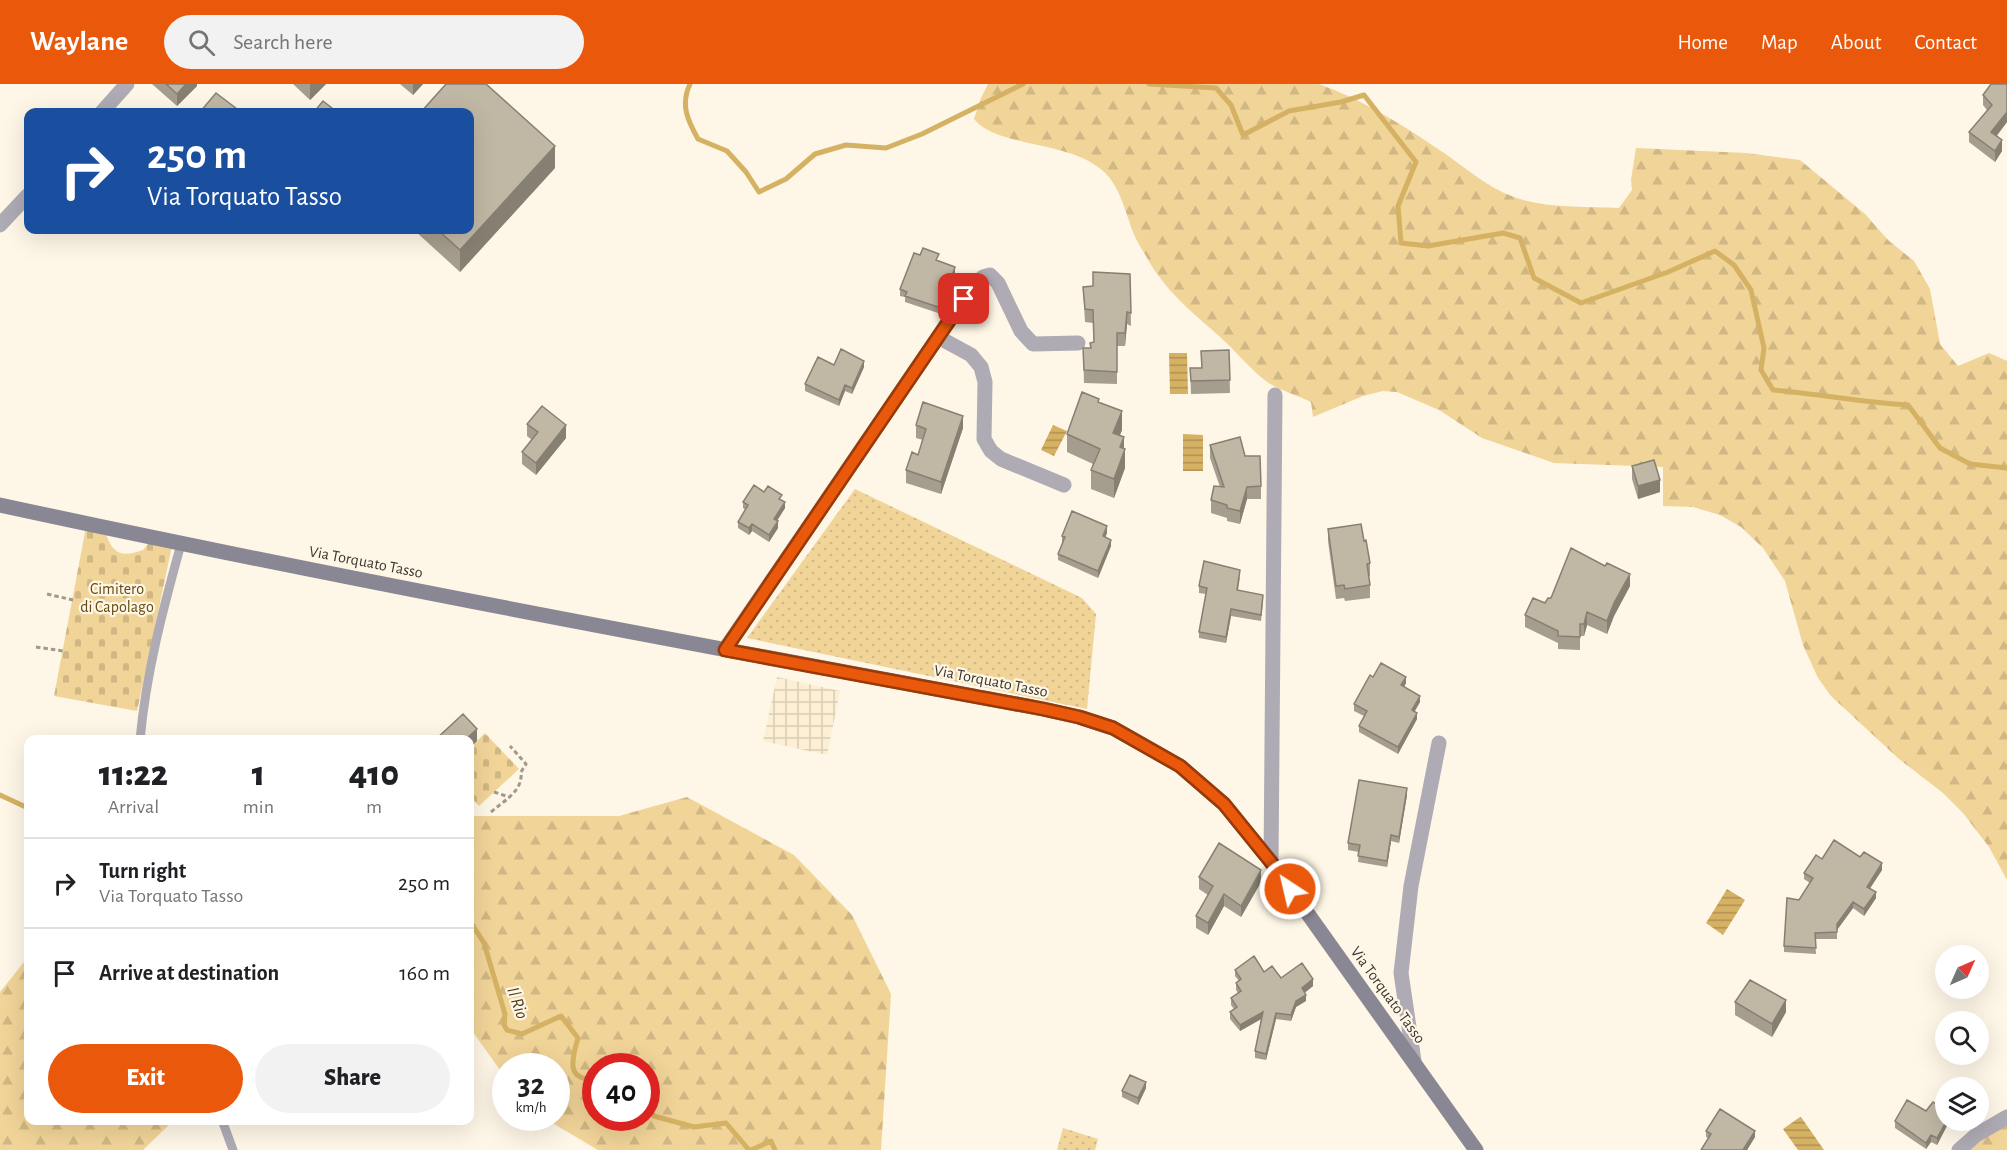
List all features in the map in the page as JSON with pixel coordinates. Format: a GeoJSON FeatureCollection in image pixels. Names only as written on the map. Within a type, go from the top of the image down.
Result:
{"type":"FeatureCollection","features":[{"type":"Feature","properties":{"kind":"street"},"geometry":{"type":"LineString","coordinates":[[106,108],[127,84]]}},
{"type":"Feature","properties":{"kind":"street"},"geometry":{"type":"LineString","coordinates":[[0,225],[24,199]]}},
{"type":"Feature","properties":{"kind":"street"},"geometry":{"type":"LineString","coordinates":[[725,650],[964,299],[983,277],[990,275],[998,283],[1021,331],[1033,344],[1078,343]]}},
{"type":"Feature","properties":{"kind":"street"},"geometry":{"type":"LineString","coordinates":[[938,337],[970,355],[981,367],[985,382],[984,439],[991,452],[1001,459],[1064,485]]}},
{"type":"Feature","properties":{"kind":"street"},"geometry":{"type":"LineString","coordinates":[[1271,862],[1275,395]]}},
{"type":"Feature","properties":{"kind":"street","name":"Via Torquato Tasso"},"geometry":{"type":"LineString","coordinates":[[0,506],[181,544],[725,650],[1043,709],[1113,728],[1180,766],[1224,804],[1271,862],[1476,1150]]}},
{"type":"Feature","properties":{"kind":"street","name":"Via Torquato Tasso"},"geometry":{"type":"LineString","coordinates":[[1414,1061],[1401,973],[1411,886],[1439,743]]}},
{"type":"Feature","properties":{"kind":"street"},"geometry":{"type":"LineString","coordinates":[[1959,1150],[1976,1135],[2007,1117]]}},
{"type":"Feature","properties":{"kind":"lane"},"geometry":{"type":"LineString","coordinates":[[140,735],[142,710],[159,626],[181,544]]}},
{"type":"Feature","properties":{"kind":"lane"},"geometry":{"type":"LineString","coordinates":[[224,1125],[233,1150]]}},
{"type":"Feature","properties":{"kind":"path"},"geometry":{"type":"LineString","coordinates":[[47,594],[73,600]]}},
{"type":"Feature","properties":{"kind":"path"},"geometry":{"type":"LineString","coordinates":[[36,647],[63,651]]}},
{"type":"Feature","properties":{"kind":"path"},"geometry":{"type":"LineString","coordinates":[[491,812],[518,789],[522,780],[521,772],[526,764],[510,746]]}},
{"type":"Feature","properties":{"kind":"path"},"geometry":{"type":"LineString","coordinates":[[494,792],[509,797]]}},
{"type":"Feature","properties":{"kind":"shaded area"},"geometry":{"type":"Polygon","coordinates":[[[1169,353],[1187,353],[1188,394],[1170,394],[1169,353]]]}},
{"type":"Feature","properties":{"kind":"shaded area"},"geometry":{"type":"Polygon","coordinates":[[[1053,425],[1067,431],[1054,456],[1041,450],[1053,425]]]}},
{"type":"Feature","properties":{"kind":"shaded area"},"geometry":{"type":"Polygon","coordinates":[[[1183,434],[1203,435],[1203,471],[1183,471],[1183,434]]]}},
{"type":"Feature","properties":{"kind":"shaded area"},"geometry":{"type":"Polygon","coordinates":[[[777,677],[840,691],[827,755],[763,741],[777,677]]]}},
{"type":"Feature","properties":{"kind":"shaded area"},"geometry":{"type":"Polygon","coordinates":[[[1727,889],[1745,900],[1723,935],[1706,923],[1727,889]]]}},
{"type":"Feature","properties":{"kind":"shaded area"},"geometry":{"type":"Polygon","coordinates":[[[1800,1117],[1824,1150],[1798,1150],[1783,1129],[1800,1117]]]}},
{"type":"Feature","properties":{"kind":"green space"},"geometry":{"type":"Polygon","coordinates":[[[988,84],[1319,84],[1383,114],[1495,188],[1514,197],[1539,204],[1619,208],[1632,190],[1631,180],[1636,148],[1746,153],[1800,160],[1865,214],[1888,240],[1914,261],[1930,289],[1940,344],[1958,366],[1989,353],[2007,361],[2007,880],[1989,847],[1963,813],[1943,793],[1899,759],[1831,696],[1818,678],[1803,645],[1785,581],[1763,548],[1741,527],[1720,515],[1693,507],[1663,506],[1663,467],[1554,463],[1482,438],[1439,410],[1397,392],[1383,391],[1363,396],[1313,417],[1311,402],[1266,381],[1170,290],[1153,268],[1139,244],[1118,191],[1103,171],[1089,161],[1072,154],[999,135],[974,119],[988,84]]]}},
{"type":"Feature","properties":{"kind":"green space"},"geometry":{"type":"Polygon","coordinates":[[[855,489],[1082,598],[1096,614],[1087,709],[747,638],[855,489]]]}},
{"type":"Feature","properties":{"kind":"green space","name":"Cimitero di Capolago"},"geometry":{"type":"Polygon","coordinates":[[[86,527],[105,531],[114,549],[123,554],[143,550],[151,540],[172,546],[137,711],[54,696],[86,527]]]}},
{"type":"Feature","properties":{"kind":"green space"},"geometry":{"type":"Polygon","coordinates":[[[463,726],[471,735],[454,735],[463,726]]]}},
{"type":"Feature","properties":{"kind":"green space"},"geometry":{"type":"Polygon","coordinates":[[[485,733],[519,769],[479,806],[474,800],[474,738],[477,741],[485,733]]]}},
{"type":"Feature","properties":{"kind":"green space"},"geometry":{"type":"Polygon","coordinates":[[[687,797],[794,855],[852,915],[891,994],[881,1150],[598,1150],[566,1131],[570,1131],[570,1053],[492,1053],[492,1059],[474,1034],[474,816],[619,816],[687,797]]]}},
{"type":"Feature","properties":{"kind":"green space"},"geometry":{"type":"Polygon","coordinates":[[[24,962],[24,1125],[169,1125],[143,1150],[0,1150],[0,992],[24,962]]]}},
{"type":"Feature","properties":{"kind":"green space"},"geometry":{"type":"Polygon","coordinates":[[[2007,1112],[2007,1150],[1970,1150],[1989,1131],[2007,1112]]]}},
{"type":"Feature","properties":{"kind":"green space"},"geometry":{"type":"Polygon","coordinates":[[[1063,1128],[1098,1139],[1095,1150],[1057,1150],[1063,1128]]]}},
{"type":"Feature","properties":{"kind":"building"},"geometry":{"type":"Polygon","coordinates":[[[166,84],[186,84],[177,94],[166,84]]]}},
{"type":"Feature","properties":{"kind":"building"},"geometry":{"type":"Polygon","coordinates":[[[446,84],[486,84],[555,146],[460,250],[442,234],[474,234],[474,108],[425,108],[446,84]]]}},
{"type":"Feature","properties":{"kind":"building"},"geometry":{"type":"Polygon","coordinates":[[[1991,84],[2007,84],[2007,112],[1991,132],[2002,140],[1995,151],[1969,132],[1992,105],[1983,95],[1991,84]]]}},
{"type":"Feature","properties":{"kind":"building"},"geometry":{"type":"Polygon","coordinates":[[[216,93],[236,108],[203,108],[216,93]]]}},
{"type":"Feature","properties":{"kind":"building"},"geometry":{"type":"Polygon","coordinates":[[[323,101],[332,108],[317,108],[323,101]]]}},
{"type":"Feature","properties":{"kind":"building"},"geometry":{"type":"Polygon","coordinates":[[[923,248],[939,254],[936,260],[955,267],[941,308],[905,296],[907,292],[900,289],[914,253],[920,255],[923,248]]]}},
{"type":"Feature","properties":{"kind":"building"},"geometry":{"type":"Polygon","coordinates":[[[1093,272],[1130,274],[1131,313],[1127,312],[1125,333],[1117,333],[1117,372],[1084,370],[1083,348],[1091,348],[1090,343],[1094,342],[1093,310],[1085,309],[1083,287],[1093,286],[1093,272]]]}},
{"type":"Feature","properties":{"kind":"building"},"geometry":{"type":"Polygon","coordinates":[[[841,349],[864,361],[852,388],[845,385],[839,400],[805,384],[818,357],[834,365],[841,349]]]}},
{"type":"Feature","properties":{"kind":"building"},"geometry":{"type":"Polygon","coordinates":[[[1229,350],[1230,380],[1191,381],[1190,368],[1202,368],[1201,351],[1229,350]]]}},
{"type":"Feature","properties":{"kind":"building"},"geometry":{"type":"Polygon","coordinates":[[[1082,392],[1099,399],[1098,402],[1122,411],[1113,433],[1124,437],[1120,447],[1125,449],[1114,479],[1091,470],[1100,449],[1067,434],[1082,392]]]}},
{"type":"Feature","properties":{"kind":"building"},"geometry":{"type":"Polygon","coordinates":[[[923,402],[963,416],[941,482],[906,470],[912,452],[918,455],[926,429],[916,425],[923,402]]]}},
{"type":"Feature","properties":{"kind":"building"},"geometry":{"type":"Polygon","coordinates":[[[542,406],[566,425],[536,463],[522,452],[538,432],[527,424],[542,406]]]}},
{"type":"Feature","properties":{"kind":"building"},"geometry":{"type":"Polygon","coordinates":[[[1240,437],[1245,456],[1260,456],[1261,486],[1247,487],[1240,511],[1227,508],[1227,505],[1211,500],[1214,486],[1224,487],[1210,445],[1240,437]]]}},
{"type":"Feature","properties":{"kind":"building"},"geometry":{"type":"Polygon","coordinates":[[[1654,460],[1660,480],[1638,486],[1632,466],[1654,460]]]}},
{"type":"Feature","properties":{"kind":"building"},"geometry":{"type":"Polygon","coordinates":[[[754,485],[764,492],[768,486],[782,495],[779,499],[785,502],[774,519],[778,521],[769,535],[752,524],[749,528],[738,522],[748,505],[743,502],[754,485]]]}},
{"type":"Feature","properties":{"kind":"building"},"geometry":{"type":"Polygon","coordinates":[[[1072,511],[1107,526],[1103,536],[1111,540],[1098,571],[1058,554],[1072,511]]]}},
{"type":"Feature","properties":{"kind":"building"},"geometry":{"type":"Polygon","coordinates":[[[1361,524],[1370,563],[1367,564],[1370,585],[1345,589],[1344,585],[1336,586],[1328,529],[1361,524]]]}},
{"type":"Feature","properties":{"kind":"building"},"geometry":{"type":"Polygon","coordinates":[[[1571,548],[1605,566],[1607,563],[1630,574],[1607,621],[1587,612],[1584,624],[1580,624],[1580,637],[1558,636],[1558,631],[1525,615],[1533,598],[1545,603],[1548,598],[1551,598],[1571,548]]]}},
{"type":"Feature","properties":{"kind":"building"},"geometry":{"type":"Polygon","coordinates":[[[1204,561],[1240,570],[1237,590],[1263,595],[1261,615],[1231,609],[1226,637],[1199,632],[1207,588],[1199,586],[1204,561]]]}},
{"type":"Feature","properties":{"kind":"building"},"geometry":{"type":"Polygon","coordinates":[[[1381,663],[1406,677],[1401,685],[1420,696],[1412,710],[1417,713],[1398,747],[1359,726],[1367,711],[1354,704],[1370,675],[1373,677],[1381,663]]]}},
{"type":"Feature","properties":{"kind":"building"},"geometry":{"type":"Polygon","coordinates":[[[463,714],[477,729],[470,735],[440,735],[463,714]]]}},
{"type":"Feature","properties":{"kind":"building"},"geometry":{"type":"Polygon","coordinates":[[[1359,780],[1407,788],[1399,837],[1391,835],[1387,861],[1358,856],[1360,845],[1348,843],[1359,780]]]}},
{"type":"Feature","properties":{"kind":"building"},"geometry":{"type":"Polygon","coordinates":[[[1834,840],[1860,857],[1864,852],[1882,863],[1867,887],[1876,892],[1864,909],[1853,902],[1837,924],[1837,932],[1815,933],[1816,948],[1784,946],[1787,898],[1799,900],[1813,878],[1804,873],[1816,855],[1822,859],[1834,840]]]}},
{"type":"Feature","properties":{"kind":"building"},"geometry":{"type":"Polygon","coordinates":[[[1219,843],[1261,870],[1241,906],[1224,894],[1208,923],[1196,916],[1213,886],[1199,877],[1219,843]]]}},
{"type":"Feature","properties":{"kind":"building"},"geometry":{"type":"Polygon","coordinates":[[[1254,956],[1264,972],[1272,966],[1281,978],[1302,963],[1313,979],[1302,988],[1306,995],[1296,1001],[1291,1015],[1276,1013],[1266,1054],[1255,1051],[1263,1012],[1240,1025],[1230,1012],[1237,1007],[1231,998],[1241,991],[1236,983],[1241,979],[1235,970],[1254,956]]]}},
{"type":"Feature","properties":{"kind":"building"},"geometry":{"type":"Polygon","coordinates":[[[1750,980],[1786,1000],[1772,1024],[1735,1002],[1750,980]]]}},
{"type":"Feature","properties":{"kind":"building"},"geometry":{"type":"Polygon","coordinates":[[[1130,1075],[1146,1082],[1138,1098],[1122,1091],[1130,1075]]]}},
{"type":"Feature","properties":{"kind":"building"},"geometry":{"type":"Polygon","coordinates":[[[1907,1100],[1926,1111],[1933,1102],[1935,1103],[1935,1131],[1941,1131],[1937,1138],[1931,1135],[1926,1143],[1895,1121],[1907,1100]]]}},
{"type":"Feature","properties":{"kind":"building"},"geometry":{"type":"Polygon","coordinates":[[[1720,1109],[1755,1131],[1743,1150],[1701,1150],[1711,1134],[1706,1131],[1720,1109]]]}},
{"type":"Feature","properties":{"kind":"waterway"},"geometry":{"type":"LineString","coordinates":[[690,84],[686,99],[686,113],[698,139],[727,151],[746,172],[759,192],[786,179],[815,154],[846,145],[886,148],[922,134],[1023,84]]}},
{"type":"Feature","properties":{"kind":"waterway"},"geometry":{"type":"LineString","coordinates":[[1149,84],[1216,88],[1231,105],[1243,135],[1289,111],[1341,102],[1364,95],[1416,162],[1398,206],[1401,243],[1428,246],[1503,233],[1520,238],[1534,278],[1581,303],[1668,272],[1715,251],[1734,265],[1751,290],[1764,348],[1761,370],[1773,390],[1908,405],[1940,448],[1970,464],[2007,468]]}},
{"type":"Feature","properties":{"kind":"waterway","name":"Il Rio"},"geometry":{"type":"LineString","coordinates":[[0,795],[24,806]]}},
{"type":"Feature","properties":{"kind":"waterway","name":"Il Rio"},"geometry":{"type":"LineString","coordinates":[[474,927],[484,943],[505,1014],[504,1025],[507,1030],[522,1034],[561,1016],[578,1038],[573,1067],[582,1077]]}},
{"type":"Feature","properties":{"kind":"waterway","name":"Il Rio"},"geometry":{"type":"LineString","coordinates":[[660,1118],[694,1127],[726,1123],[749,1150]]}},
{"type":"Feature","properties":{"kind":"waterway","name":"Il Rio"},"geometry":{"type":"LineString","coordinates":[[751,1150],[771,1141],[775,1150]]}},
{"type":"Feature","properties":{"kind":"route"},"geometry":{"type":"LineString","coordinates":[[964,299],[725,650],[1043,709],[1113,728],[1180,766],[1224,804],[1290,889]]}}]}
